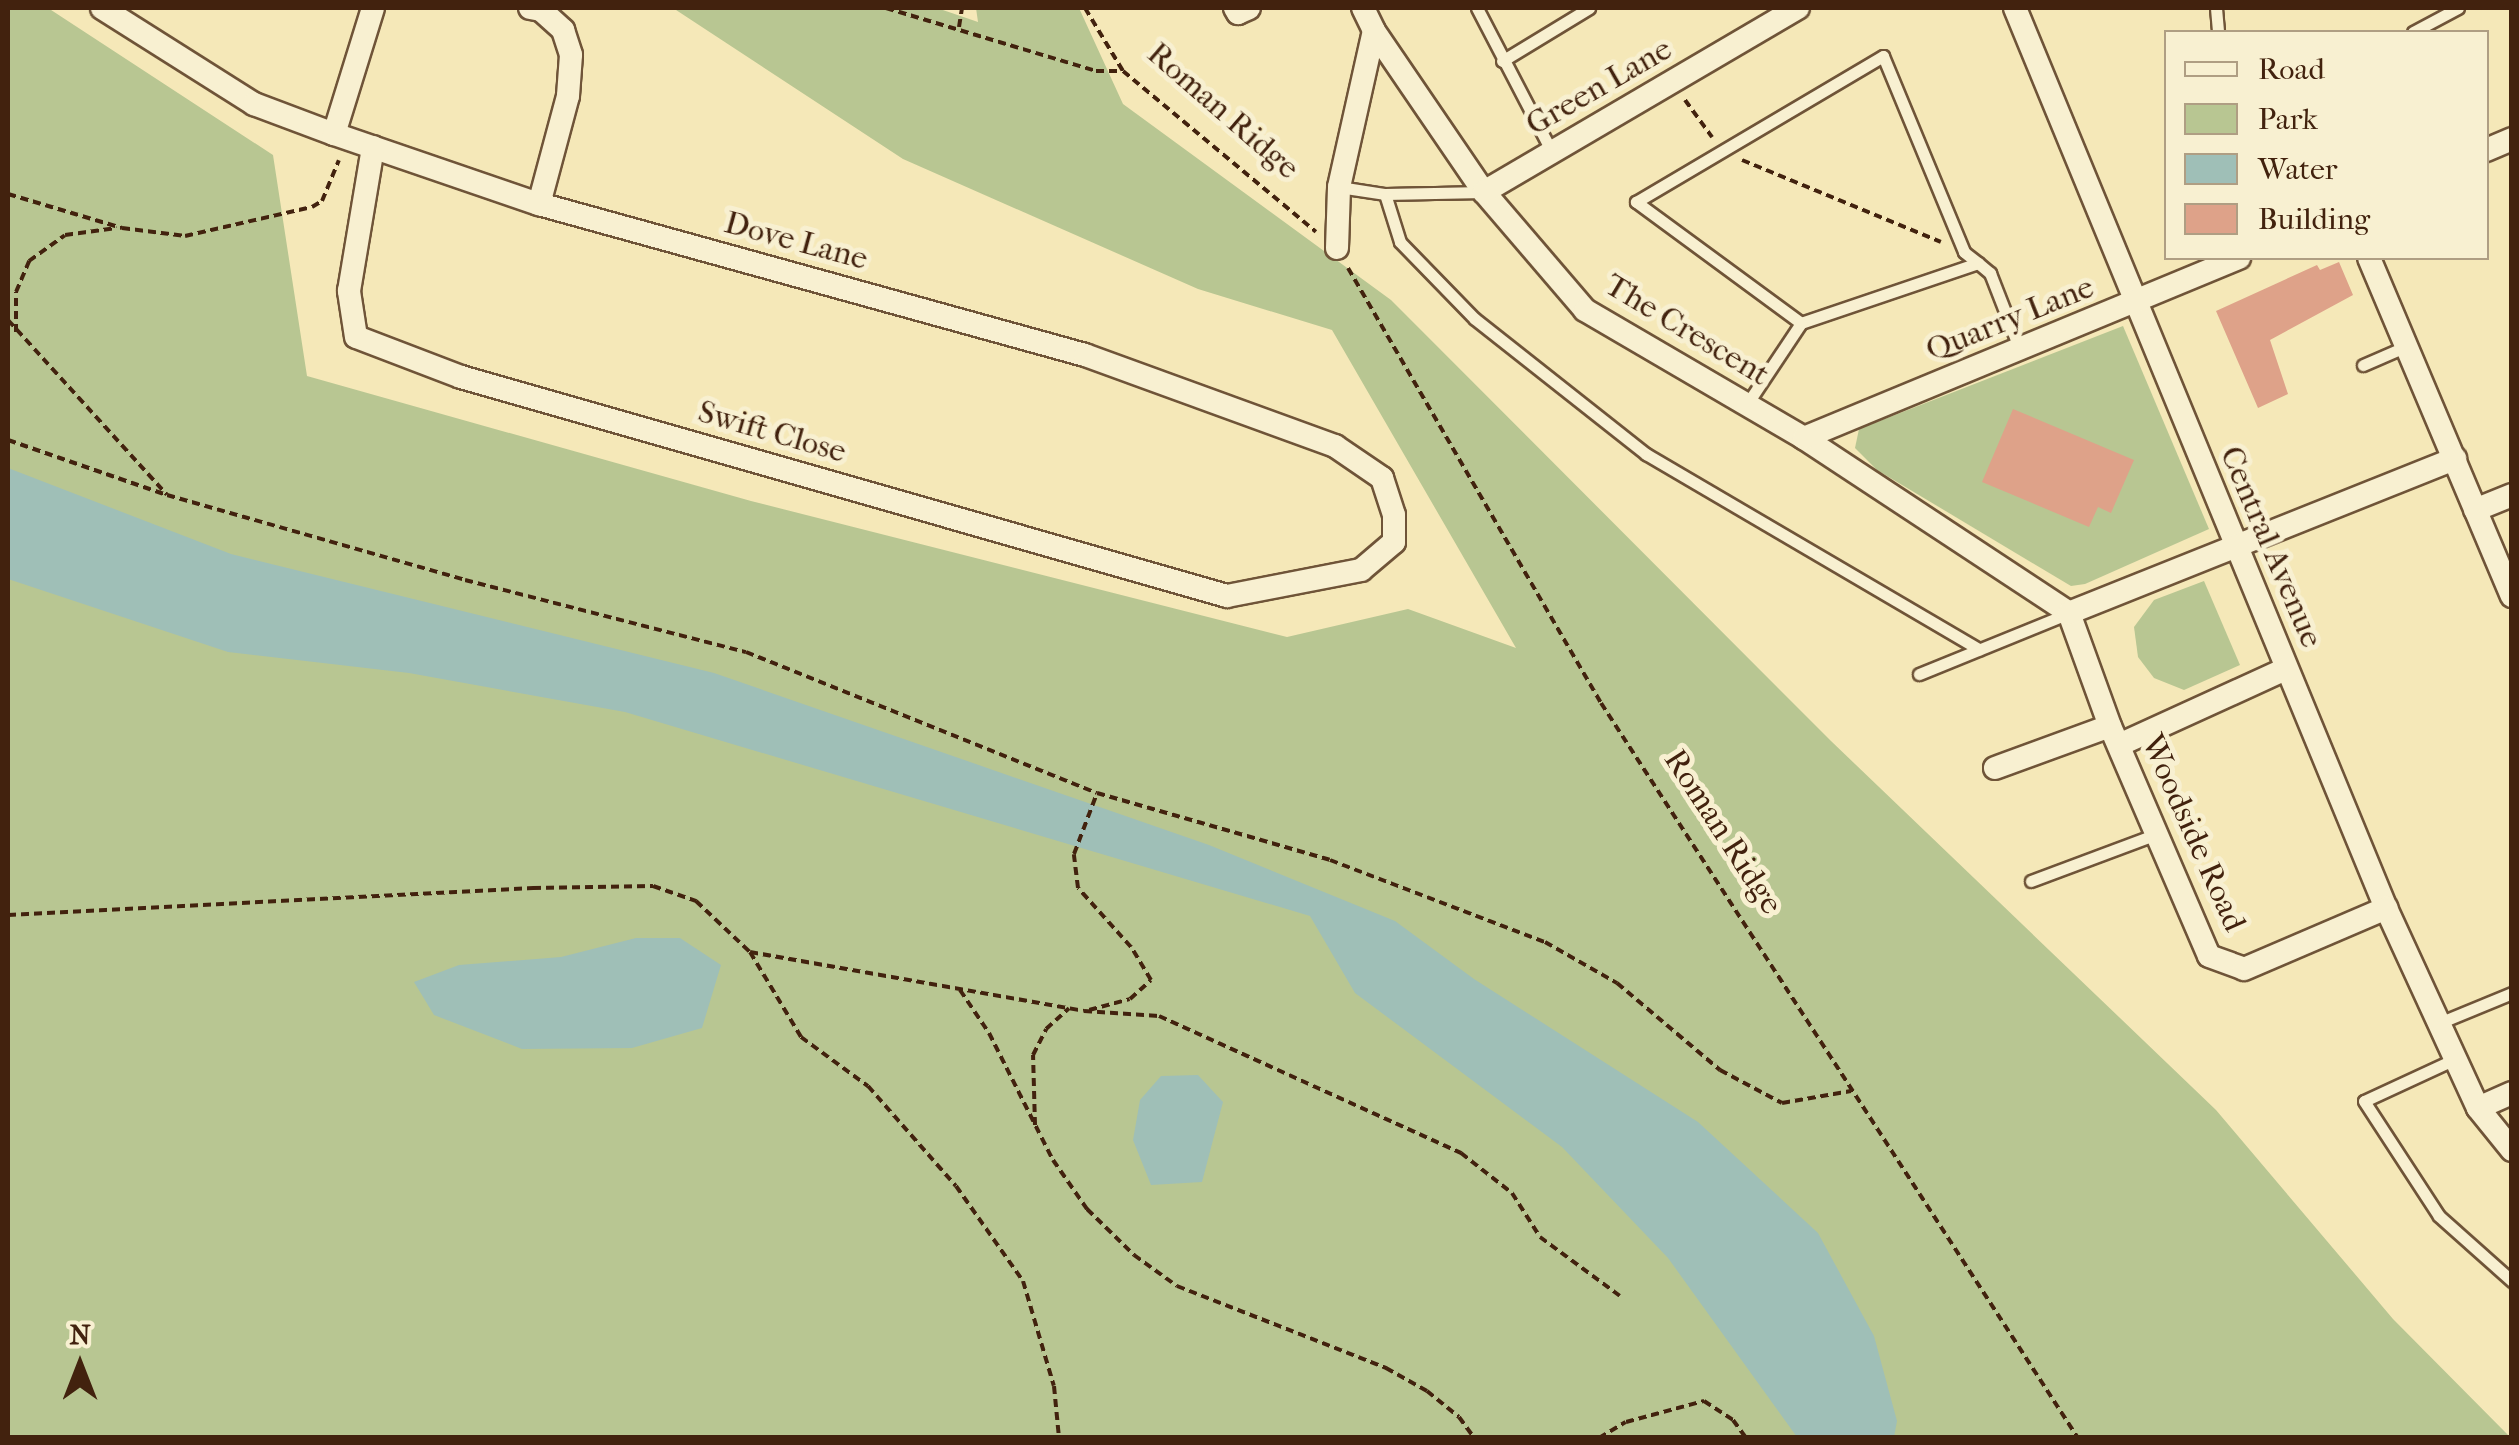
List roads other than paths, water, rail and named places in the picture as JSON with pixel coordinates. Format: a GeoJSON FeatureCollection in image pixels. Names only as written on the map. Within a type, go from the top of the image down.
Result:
{"type":"FeatureCollection","features":[{"type":"Feature","properties":{"kind":"street","name":"Dove Lane"},"geometry":{"type":"LineString","coordinates":[[102,8],[254,104],[340,136],[540,204],[1085,355],[1334,446],[1382,478],[1394,515],[1394,542],[1362,570]]}},
{"type":"Feature","properties":{"kind":"street"},"geometry":{"type":"LineString","coordinates":[[340,136],[373,8]]}},
{"type":"Feature","properties":{"kind":"street"},"geometry":{"type":"LineString","coordinates":[[530,8],[541,10],[563,30],[570,56],[568,96],[540,204]]}},
{"type":"Feature","properties":{"kind":"street"},"geometry":{"type":"LineString","coordinates":[[1235,8],[1238,13],[1249,8]]}},
{"type":"Feature","properties":{"kind":"street","name":"The Crescent"},"geometry":{"type":"LineString","coordinates":[[1363,8],[1374,31],[1484,192],[1585,310],[1804,438],[2069,613]]}},
{"type":"Feature","properties":{"kind":"street","name":"Green Lane"},"geometry":{"type":"LineString","coordinates":[[1484,192],[1798,8]]}},
{"type":"Feature","properties":{"kind":"street","name":"Central Avenue"},"geometry":{"type":"LineString","coordinates":[[2015,8],[2386,908],[2478,1108],[2512,1150]]}},
{"type":"Feature","properties":{"kind":"street","name":"Roman Ridge"},"geometry":{"type":"LineString","coordinates":[[1337,248],[1339,187],[1374,31]]}},
{"type":"Feature","properties":{"kind":"street","name":"Swift Close"},"geometry":{"type":"LineString","coordinates":[[373,147],[348,291],[356,337],[461,378],[1227,596],[1362,570]]}},
{"type":"Feature","properties":{"kind":"street","name":"Quarry Lane"},"geometry":{"type":"LineString","coordinates":[[1804,438],[2235,260]]}},
{"type":"Feature","properties":{"kind":"street"},"geometry":{"type":"LineString","coordinates":[[2370,260],[2512,596]]}},
{"type":"Feature","properties":{"kind":"street"},"geometry":{"type":"LineString","coordinates":[[2069,613],[2455,459]]}},
{"type":"Feature","properties":{"kind":"street"},"geometry":{"type":"LineString","coordinates":[[2476,510],[2512,495]]}},
{"type":"Feature","properties":{"kind":"street","name":"Woodside Road"},"geometry":{"type":"LineString","coordinates":[[2069,613],[2114,735],[2209,956],[2244,969],[2386,908]]}},
{"type":"Feature","properties":{"kind":"street"},"geometry":{"type":"LineString","coordinates":[[1996,768],[2114,735],[2286,669]]}},
{"type":"Feature","properties":{"kind":"street"},"geometry":{"type":"LineString","coordinates":[[2478,1108],[2512,1093]]}},
{"type":"Feature","properties":{"kind":"lane"},"geometry":{"type":"LineString","coordinates":[[1477,8],[1552,152]]}},
{"type":"Feature","properties":{"kind":"lane"},"geometry":{"type":"LineString","coordinates":[[1502,60],[1589,8]]}},
{"type":"Feature","properties":{"kind":"lane"},"geometry":{"type":"LineString","coordinates":[[2417,30],[2458,8]]}},
{"type":"Feature","properties":{"kind":"lane"},"geometry":{"type":"LineString","coordinates":[[1801,324],[1636,202],[1883,56],[1964,252],[1990,273],[2020,350]]}},
{"type":"Feature","properties":{"kind":"lane"},"geometry":{"type":"LineString","coordinates":[[1339,187],[1386,194],[1484,192]]}},
{"type":"Feature","properties":{"kind":"lane"},"geometry":{"type":"LineString","coordinates":[[1386,194],[1400,242],[1475,319],[1646,454],[1979,649]]}},
{"type":"Feature","properties":{"kind":"lane"},"geometry":{"type":"LineString","coordinates":[[1747,404],[1801,324],[1978,264]]}},
{"type":"Feature","properties":{"kind":"lane"},"geometry":{"type":"LineString","coordinates":[[2364,364],[2407,346]]}},
{"type":"Feature","properties":{"kind":"lane"},"geometry":{"type":"LineString","coordinates":[[1919,674],[2069,613]]}},
{"type":"Feature","properties":{"kind":"lane"},"geometry":{"type":"LineString","coordinates":[[2032,880],[2157,834]]}},
{"type":"Feature","properties":{"kind":"lane"},"geometry":{"type":"LineString","coordinates":[[2439,1023],[2512,993]]}},
{"type":"Feature","properties":{"kind":"lane"},"geometry":{"type":"LineString","coordinates":[[2455,1059],[2364,1102],[2439,1216],[2512,1281]]}},
{"type":"Feature","properties":{"kind":"water"},"geometry":{"type":"Polygon","coordinates":[[[8,468],[231,554],[714,673],[1209,845],[1395,921],[1474,979],[1698,1122],[1818,1233],[1874,1336],[1897,1421],[1894,1437],[1797,1437],[1668,1258],[1562,1147],[1355,993],[1310,916],[625,712],[409,673],[228,652],[8,579],[8,468]]]}},
{"type":"Feature","properties":{"kind":"water"},"geometry":{"type":"Polygon","coordinates":[[[636,938],[680,938],[721,965],[702,1028],[632,1048],[522,1049],[434,1015],[414,982],[459,965],[561,957],[636,938]]]}},
{"type":"Feature","properties":{"kind":"water"},"geometry":{"type":"Polygon","coordinates":[[[1198,1075],[1223,1102],[1202,1182],[1151,1185],[1133,1140],[1140,1100],[1161,1076],[1198,1075]]]}}]}
